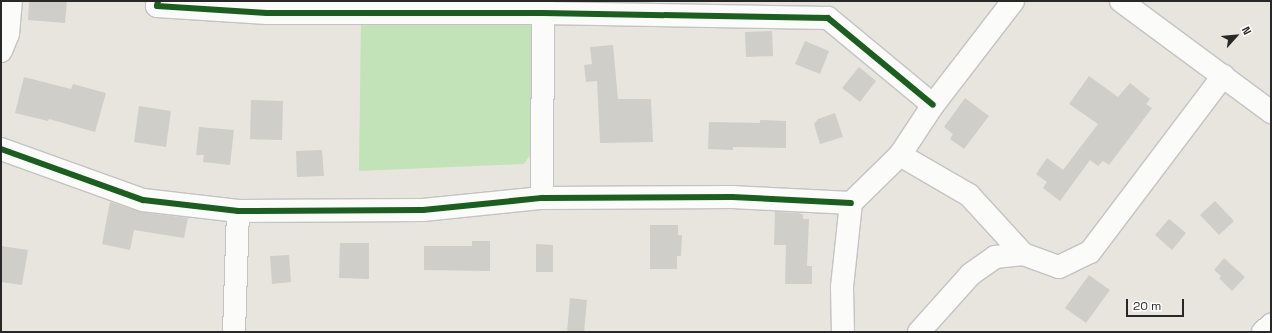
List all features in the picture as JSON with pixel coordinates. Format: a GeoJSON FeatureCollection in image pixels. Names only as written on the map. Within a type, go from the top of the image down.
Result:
{"type":"FeatureCollection","features":[{"type":"Feature","properties":{"kind":"street"},"geometry":{"type":"LineString","coordinates":[[1,51],[8,34],[11,1]]}},
{"type":"Feature","properties":{"kind":"street"},"geometry":{"type":"LineString","coordinates":[[158,1],[157,6],[267,13],[543,7],[828,18],[933,105]]}},
{"type":"Feature","properties":{"kind":"street"},"geometry":{"type":"LineString","coordinates":[[843,332],[842,287],[852,203],[900,155],[933,105],[1013,1]]}},
{"type":"Feature","properties":{"kind":"street"},"geometry":{"type":"LineString","coordinates":[[1121,1],[1271,112]]}},
{"type":"Feature","properties":{"kind":"street"},"geometry":{"type":"LineString","coordinates":[[542,198],[543,7]]}},
{"type":"Feature","properties":{"kind":"street"},"geometry":{"type":"LineString","coordinates":[[919,332],[971,274],[995,257],[1022,254],[1059,266],[1090,252],[1224,76]]}},
{"type":"Feature","properties":{"kind":"street"},"geometry":{"type":"LineString","coordinates":[[1,149],[143,200],[238,211],[423,210],[542,198],[732,197],[852,203]]}},
{"type":"Feature","properties":{"kind":"street"},"geometry":{"type":"LineString","coordinates":[[900,155],[969,195],[1022,254]]}},
{"type":"Feature","properties":{"kind":"street"},"geometry":{"type":"LineString","coordinates":[[234,332],[238,211]]}},
{"type":"Feature","properties":{"kind":"street"},"geometry":{"type":"LineString","coordinates":[[1263,332],[1271,325]]}},
{"type":"Feature","properties":{"kind":"green space"},"geometry":{"type":"Polygon","coordinates":[[[522,15],[533,26],[533,151],[524,164],[359,171],[361,17],[522,15]]]}},
{"type":"Feature","properties":{"kind":"building"},"geometry":{"type":"Polygon","coordinates":[[[29,1],[67,1],[65,23],[28,20],[29,1]]]}},
{"type":"Feature","properties":{"kind":"building"},"geometry":{"type":"Polygon","coordinates":[[[772,31],[773,56],[746,57],[745,32],[772,31]]]}},
{"type":"Feature","properties":{"kind":"building"},"geometry":{"type":"Polygon","coordinates":[[[805,41],[829,51],[820,74],[795,64],[805,41]]]}},
{"type":"Feature","properties":{"kind":"building"},"geometry":{"type":"Polygon","coordinates":[[[613,45],[618,99],[651,99],[653,142],[600,143],[597,81],[586,82],[584,65],[592,64],[590,47],[613,45]]]}},
{"type":"Feature","properties":{"kind":"building"},"geometry":{"type":"Polygon","coordinates":[[[859,67],[876,81],[860,102],[842,88],[859,67]]]}},
{"type":"Feature","properties":{"kind":"building"},"geometry":{"type":"Polygon","coordinates":[[[1089,76],[1118,97],[1130,83],[1150,99],[1146,104],[1152,108],[1109,165],[1103,161],[1098,166],[1090,160],[1060,201],[1043,188],[1047,182],[1036,174],[1047,158],[1063,170],[1098,124],[1069,104],[1089,76]]]}},
{"type":"Feature","properties":{"kind":"building"},"geometry":{"type":"Polygon","coordinates":[[[24,77],[71,89],[73,84],[106,93],[95,132],[49,119],[48,121],[15,113],[24,77]]]}},
{"type":"Feature","properties":{"kind":"building"},"geometry":{"type":"Polygon","coordinates":[[[965,98],[989,116],[964,149],[950,139],[953,134],[944,127],[965,98]]]}},
{"type":"Feature","properties":{"kind":"building"},"geometry":{"type":"Polygon","coordinates":[[[251,100],[283,101],[282,140],[250,139],[251,100]]]}},
{"type":"Feature","properties":{"kind":"building"},"geometry":{"type":"Polygon","coordinates":[[[139,106],[171,111],[166,147],[134,142],[139,106]]]}},
{"type":"Feature","properties":{"kind":"building"},"geometry":{"type":"Polygon","coordinates":[[[835,113],[843,137],[820,144],[814,124],[818,119],[835,113]]]}},
{"type":"Feature","properties":{"kind":"building"},"geometry":{"type":"Polygon","coordinates":[[[760,120],[786,121],[786,148],[733,147],[733,150],[708,149],[709,122],[760,123],[760,120]]]}},
{"type":"Feature","properties":{"kind":"building"},"geometry":{"type":"Polygon","coordinates":[[[199,127],[234,130],[230,165],[203,162],[204,155],[196,155],[199,127]]]}},
{"type":"Feature","properties":{"kind":"building"},"geometry":{"type":"Polygon","coordinates":[[[322,150],[324,176],[297,177],[296,151],[322,150]]]}},
{"type":"Feature","properties":{"kind":"building"},"geometry":{"type":"Polygon","coordinates":[[[1215,201],[1234,221],[1219,235],[1200,215],[1215,201]]]}},
{"type":"Feature","properties":{"kind":"building"},"geometry":{"type":"Polygon","coordinates":[[[110,202],[141,212],[188,218],[184,238],[134,230],[130,250],[102,244],[110,202]]]}},
{"type":"Feature","properties":{"kind":"building"},"geometry":{"type":"Polygon","coordinates":[[[775,212],[799,213],[803,215],[803,219],[809,219],[807,266],[812,266],[812,284],[785,284],[786,245],[774,245],[775,212]]]}},
{"type":"Feature","properties":{"kind":"building"},"geometry":{"type":"Polygon","coordinates":[[[1169,219],[1186,233],[1172,250],[1155,235],[1169,219]]]}},
{"type":"Feature","properties":{"kind":"building"},"geometry":{"type":"Polygon","coordinates":[[[650,225],[678,225],[678,235],[682,235],[681,256],[677,256],[677,269],[650,269],[650,225]]]}},
{"type":"Feature","properties":{"kind":"building"},"geometry":{"type":"Polygon","coordinates":[[[472,241],[490,241],[490,271],[424,270],[424,246],[472,246],[472,241]]]}},
{"type":"Feature","properties":{"kind":"building"},"geometry":{"type":"Polygon","coordinates":[[[340,243],[369,243],[369,279],[339,278],[340,243]]]}},
{"type":"Feature","properties":{"kind":"building"},"geometry":{"type":"Polygon","coordinates":[[[536,244],[553,245],[553,272],[536,272],[536,244]]]}},
{"type":"Feature","properties":{"kind":"building"},"geometry":{"type":"Polygon","coordinates":[[[1,246],[28,250],[22,285],[1,282],[1,246]]]}},
{"type":"Feature","properties":{"kind":"building"},"geometry":{"type":"Polygon","coordinates":[[[289,255],[291,282],[272,284],[270,256],[289,255]]]}},
{"type":"Feature","properties":{"kind":"building"},"geometry":{"type":"Polygon","coordinates":[[[1224,258],[1245,277],[1232,291],[1219,278],[1221,276],[1214,270],[1224,258]]]}},
{"type":"Feature","properties":{"kind":"building"},"geometry":{"type":"Polygon","coordinates":[[[1089,275],[1110,290],[1086,323],[1065,308],[1089,275]]]}},
{"type":"Feature","properties":{"kind":"building"},"geometry":{"type":"Polygon","coordinates":[[[570,298],[587,300],[584,332],[567,332],[570,298]]]}},
{"type":"Feature","properties":{"kind":"cycle path"},"geometry":{"type":"LineString","coordinates":[[158,1],[157,6],[267,13],[543,13],[828,18],[933,105]]}},
{"type":"Feature","properties":{"kind":"cycle path"},"geometry":{"type":"LineString","coordinates":[[1,149],[143,200],[238,211],[423,210],[542,198],[732,197],[851,203]]}}]}
